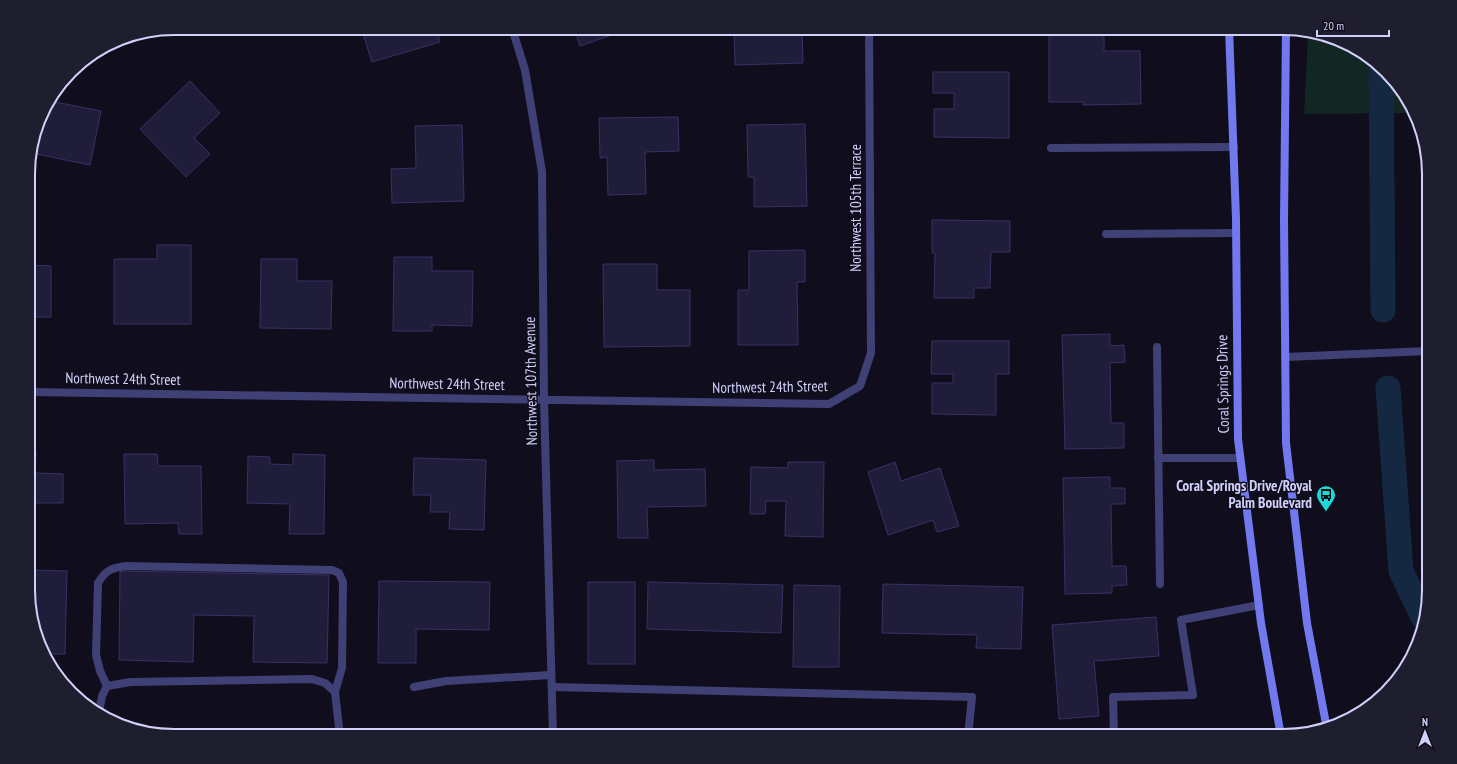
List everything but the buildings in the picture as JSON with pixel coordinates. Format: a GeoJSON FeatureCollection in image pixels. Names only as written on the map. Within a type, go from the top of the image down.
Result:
{"type":"FeatureCollection","features":[{"type":"Feature","properties":{"kind":"main road","name":"Coral Springs Drive"},"geometry":{"type":"LineString","coordinates":[[1229,35],[1236,233],[1238,439],[1259,605],[1281,729]]}},
{"type":"Feature","properties":{"kind":"main road"},"geometry":{"type":"LineString","coordinates":[[1286,35],[1284,219],[1286,443],[1307,623],[1326,723]]}},
{"type":"Feature","properties":{"kind":"street","name":"Northwest 107th Avenue"},"geometry":{"type":"LineString","coordinates":[[514,35],[525,70],[542,172],[544,400],[553,729]]}},
{"type":"Feature","properties":{"kind":"street","name":"Northwest 105th Terrace"},"geometry":{"type":"LineString","coordinates":[[860,386],[872,353],[869,35]]}},
{"type":"Feature","properties":{"kind":"street"},"geometry":{"type":"LineString","coordinates":[[1051,148],[1234,147]]}},
{"type":"Feature","properties":{"kind":"street"},"geometry":{"type":"LineString","coordinates":[[1106,234],[1236,233]]}},
{"type":"Feature","properties":{"kind":"street"},"geometry":{"type":"LineString","coordinates":[[1157,347],[1160,584]]}},
{"type":"Feature","properties":{"kind":"street"},"geometry":{"type":"LineString","coordinates":[[1286,357],[1422,351]]}},
{"type":"Feature","properties":{"kind":"street","name":"Northwest 24th Street"},"geometry":{"type":"LineString","coordinates":[[35,392],[829,404],[860,386]]}},
{"type":"Feature","properties":{"kind":"street"},"geometry":{"type":"LineString","coordinates":[[1158,458],[1240,458]]}},
{"type":"Feature","properties":{"kind":"street"},"geometry":{"type":"LineString","coordinates":[[108,686],[100,671],[96,655],[98,583],[104,574],[113,568],[126,566],[332,570],[339,573],[343,582],[342,668],[335,692],[339,729]]}},
{"type":"Feature","properties":{"kind":"street"},"geometry":{"type":"LineString","coordinates":[[1114,729],[1113,697],[1193,695],[1181,620],[1259,605]]}},
{"type":"Feature","properties":{"kind":"street"},"geometry":{"type":"LineString","coordinates":[[414,687],[446,680],[551,675]]}},
{"type":"Feature","properties":{"kind":"street"},"geometry":{"type":"LineString","coordinates":[[100,707],[102,696],[108,686],[131,682],[312,679],[325,683],[335,692]]}},
{"type":"Feature","properties":{"kind":"street"},"geometry":{"type":"LineString","coordinates":[[552,687],[972,697],[969,729]]}},
{"type":"Feature","properties":{"kind":"green space"},"geometry":{"type":"Polygon","coordinates":[[[1308,38],[1328,42],[1345,49],[1375,69],[1388,82],[1408,113],[1304,114],[1308,38]]]}},
{"type":"Feature","properties":{"kind":"waterway"},"geometry":{"type":"LineString","coordinates":[[1381,75],[1383,310]]}},
{"type":"Feature","properties":{"kind":"waterway"},"geometry":{"type":"LineString","coordinates":[[1388,388],[1401,571],[1420,611]]}},
{"type":"Feature","properties":{"kind":"place","name":"Coral Springs Drive/Royal Palm Boulevard"},"geometry":{"type":"Point","coordinates":[1326,512]}}]}
